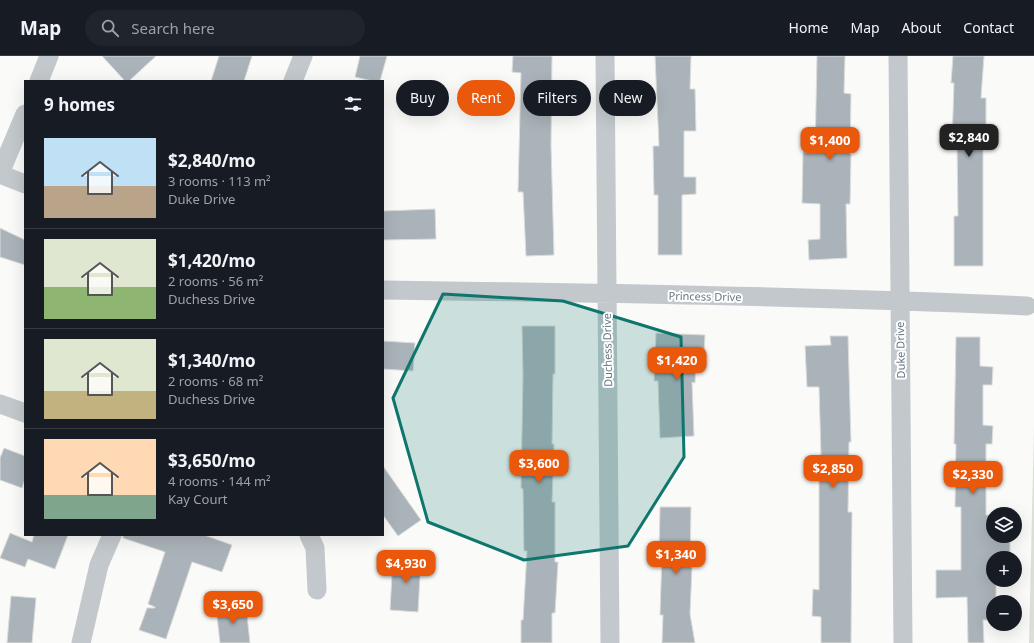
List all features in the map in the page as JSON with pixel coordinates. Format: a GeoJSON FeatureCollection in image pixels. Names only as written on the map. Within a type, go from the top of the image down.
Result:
{"type":"FeatureCollection","features":[{"type":"Feature","properties":{"kind":"street"},"geometry":{"type":"LineString","coordinates":[[39,80],[49,56]]}},
{"type":"Feature","properties":{"kind":"street"},"geometry":{"type":"LineString","coordinates":[[293,80],[303,56]]}},
{"type":"Feature","properties":{"kind":"street","name":"Duchess Drive"},"geometry":{"type":"LineString","coordinates":[[605,56],[610,643]]}},
{"type":"Feature","properties":{"kind":"street","name":"Duke Drive"},"geometry":{"type":"LineString","coordinates":[[898,56],[904,643]]}},
{"type":"Feature","properties":{"kind":"street"},"geometry":{"type":"LineString","coordinates":[[24,116],[0,173],[24,184]]}},
{"type":"Feature","properties":{"kind":"street","name":"Princess Drive"},"geometry":{"type":"LineString","coordinates":[[384,290],[606,293],[900,300],[1027,306]]}},
{"type":"Feature","properties":{"kind":"street"},"geometry":{"type":"LineString","coordinates":[[0,404],[24,413]]}},
{"type":"Feature","properties":{"kind":"street"},"geometry":{"type":"LineString","coordinates":[[81,643],[100,565],[112,536]]}},
{"type":"Feature","properties":{"kind":"street"},"geometry":{"type":"LineString","coordinates":[[309,536],[315,548],[317,590]]}},
{"type":"Feature","properties":{"kind":"highlighted area"},"geometry":{"type":"Polygon","coordinates":[[[443,294],[563,301],[681,337],[684,457],[628,546],[524,560],[428,522],[393,398],[443,294]]]}},
{"type":"Feature","properties":{"kind":"shaded area"},"geometry":{"type":"Polygon","coordinates":[[[1034,428],[1034,643],[1029,643],[1034,428]]]}},
{"type":"Feature","properties":{"kind":"building"},"geometry":{"type":"Polygon","coordinates":[[[102,56],[156,56],[130,80],[124,80],[102,56]]]}},
{"type":"Feature","properties":{"kind":"building"},"geometry":{"type":"Polygon","coordinates":[[[219,56],[252,56],[244,80],[211,80],[219,56]]]}},
{"type":"Feature","properties":{"kind":"building"},"geometry":{"type":"Polygon","coordinates":[[[360,56],[387,56],[380,80],[368,80],[355,77],[360,56]]]}},
{"type":"Feature","properties":{"kind":"building"},"geometry":{"type":"Polygon","coordinates":[[[513,56],[552,56],[552,80],[523,80],[523,116],[551,116],[554,255],[526,256],[523,192],[518,192],[521,73],[512,72],[513,56]]]}},
{"type":"Feature","properties":{"kind":"building"},"geometry":{"type":"Polygon","coordinates":[[[655,56],[691,56],[690,89],[695,89],[696,131],[684,131],[684,177],[696,177],[696,194],[682,195],[682,255],[658,255],[658,195],[654,195],[653,146],[659,146],[655,56]]]}},
{"type":"Feature","properties":{"kind":"building"},"geometry":{"type":"Polygon","coordinates":[[[817,56],[845,56],[844,93],[851,94],[850,204],[846,204],[847,258],[809,260],[808,240],[820,239],[820,204],[802,203],[803,152],[815,153],[817,56]]]}},
{"type":"Feature","properties":{"kind":"building"},"geometry":{"type":"Polygon","coordinates":[[[953,56],[984,56],[981,98],[986,98],[986,144],[983,144],[983,266],[954,266],[954,216],[958,216],[957,143],[952,143],[954,83],[951,83],[953,56]]]}},
{"type":"Feature","properties":{"kind":"building"},"geometry":{"type":"Polygon","coordinates":[[[435,209],[436,239],[384,240],[384,211],[435,209]]]}},
{"type":"Feature","properties":{"kind":"building"},"geometry":{"type":"Polygon","coordinates":[[[0,228],[24,240],[24,265],[0,257],[0,228]]]}},
{"type":"Feature","properties":{"kind":"building"},"geometry":{"type":"Polygon","coordinates":[[[522,326],[555,326],[552,502],[555,502],[555,562],[558,562],[555,613],[552,613],[552,643],[521,643],[521,620],[523,620],[527,551],[524,551],[523,489],[521,488],[523,375],[522,326]]]}},
{"type":"Feature","properties":{"kind":"building"},"geometry":{"type":"Polygon","coordinates":[[[656,333],[705,335],[704,355],[696,355],[695,383],[692,382],[694,436],[660,438],[658,381],[654,381],[656,333]]]}},
{"type":"Feature","properties":{"kind":"building"},"geometry":{"type":"Polygon","coordinates":[[[830,336],[848,336],[851,442],[849,442],[848,512],[852,512],[851,643],[821,643],[821,617],[812,616],[813,589],[819,590],[819,455],[821,455],[819,387],[807,387],[805,346],[831,345],[830,336]]]}},
{"type":"Feature","properties":{"kind":"building"},"geometry":{"type":"Polygon","coordinates":[[[956,337],[980,337],[980,366],[993,367],[992,385],[983,385],[983,425],[993,426],[992,444],[986,444],[986,543],[1010,543],[1010,551],[986,551],[986,587],[996,587],[996,595],[986,595],[986,620],[983,620],[984,643],[968,643],[967,597],[936,598],[936,570],[961,570],[961,507],[955,507],[956,444],[954,444],[956,337]]]}},
{"type":"Feature","properties":{"kind":"building"},"geometry":{"type":"Polygon","coordinates":[[[384,341],[415,343],[413,371],[384,369],[384,341]]]}},
{"type":"Feature","properties":{"kind":"building"},"geometry":{"type":"Polygon","coordinates":[[[4,448],[24,456],[24,482],[22,488],[0,480],[0,458],[4,448]]]}},
{"type":"Feature","properties":{"kind":"building"},"geometry":{"type":"Polygon","coordinates":[[[384,467],[421,520],[398,536],[384,516],[384,467]]]}},
{"type":"Feature","properties":{"kind":"building"},"geometry":{"type":"Polygon","coordinates":[[[660,507],[691,507],[690,567],[692,567],[690,614],[695,643],[662,643],[663,615],[660,615],[662,553],[659,553],[660,507]]]}},
{"type":"Feature","properties":{"kind":"building"},"geometry":{"type":"Polygon","coordinates":[[[10,533],[32,542],[34,536],[68,536],[55,569],[28,559],[25,567],[0,558],[10,533]]]}},
{"type":"Feature","properties":{"kind":"building"},"geometry":{"type":"Polygon","coordinates":[[[123,536],[207,536],[232,545],[222,572],[192,562],[166,639],[139,630],[147,608],[155,608],[148,604],[165,552],[123,538],[123,536]]]}},
{"type":"Feature","properties":{"kind":"building"},"geometry":{"type":"Polygon","coordinates":[[[393,557],[421,559],[418,612],[390,610],[393,557]]]}},
{"type":"Feature","properties":{"kind":"building"},"geometry":{"type":"Polygon","coordinates":[[[11,596],[36,598],[32,643],[7,643],[11,596]]]}},
{"type":"Feature","properties":{"kind":"building"},"geometry":{"type":"Polygon","coordinates":[[[246,605],[250,643],[220,643],[216,608],[246,605]]]}}]}
